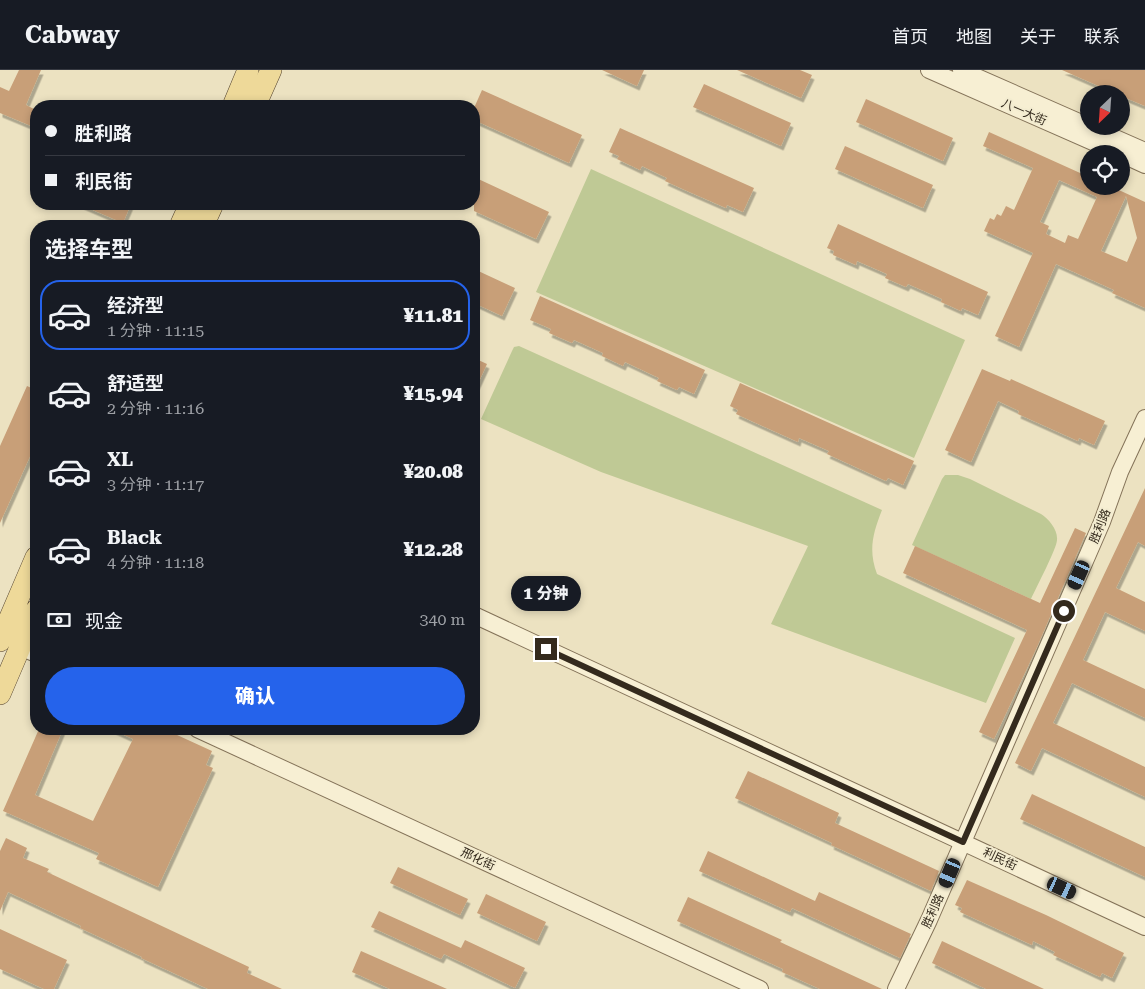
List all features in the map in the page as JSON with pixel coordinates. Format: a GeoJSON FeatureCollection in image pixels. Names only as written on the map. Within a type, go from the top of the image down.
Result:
{"type":"FeatureCollection","features":[{"type":"Feature","properties":{"kind":"main road"},"geometry":{"type":"LineString","coordinates":[[236,100],[248,70]]}},
{"type":"Feature","properties":{"kind":"main road"},"geometry":{"type":"LineString","coordinates":[[258,100],[271,70]]}},
{"type":"Feature","properties":{"kind":"main road"},"geometry":{"type":"LineString","coordinates":[[0,641],[30,571]]}},
{"type":"Feature","properties":{"kind":"main road"},"geometry":{"type":"LineString","coordinates":[[0,694],[28,651]]}},
{"type":"Feature","properties":{"kind":"street","name":"八一大街"},"geometry":{"type":"LineString","coordinates":[[929,70],[1100,145]]}},
{"type":"Feature","properties":{"kind":"street","name":"八一大街"},"geometry":{"type":"LineString","coordinates":[[961,70],[1145,151]]}},
{"type":"Feature","properties":{"kind":"street","name":"八一大街"},"geometry":{"type":"LineString","coordinates":[[1130,158],[1145,165]]}},
{"type":"Feature","properties":{"kind":"street","name":"胜利路"},"geometry":{"type":"LineString","coordinates":[[896,989],[930,920],[1102,522],[1120,472],[1145,418]]}},
{"type":"Feature","properties":{"kind":"street","name":"利民街"},"geometry":{"type":"LineString","coordinates":[[480,618],[1145,927]]}},
{"type":"Feature","properties":{"kind":"street","name":"邢化街"},"geometry":{"type":"LineString","coordinates":[[210,735],[760,989]]}},
{"type":"Feature","properties":{"kind":"green space"},"geometry":{"type":"Polygon","coordinates":[[[591,169],[965,340],[914,458],[536,292],[591,169]]]}},
{"type":"Feature","properties":{"kind":"green space"},"geometry":{"type":"Polygon","coordinates":[[[519,346],[882,510],[876,526],[872,549],[877,574],[1015,638],[986,703],[771,624],[808,546],[601,472],[481,419],[514,347],[519,346]]]}},
{"type":"Feature","properties":{"kind":"green space"},"geometry":{"type":"Polygon","coordinates":[[[945,475],[958,475],[970,479],[1041,514],[1052,525],[1057,536],[1056,544],[1031,599],[912,545],[945,475]]]}},
{"type":"Feature","properties":{"kind":"building"},"geometry":{"type":"Polygon","coordinates":[[[19,70],[41,70],[26,105],[30,107],[30,126],[0,113],[0,87],[9,91],[19,70]]]}},
{"type":"Feature","properties":{"kind":"building"},"geometry":{"type":"Polygon","coordinates":[[[602,70],[644,70],[637,86],[602,70]]]}},
{"type":"Feature","properties":{"kind":"building"},"geometry":{"type":"Polygon","coordinates":[[[737,70],[800,70],[812,75],[801,98],[737,70]]]}},
{"type":"Feature","properties":{"kind":"building"},"geometry":{"type":"Polygon","coordinates":[[[1062,70],[1145,70],[1145,106],[1130,100],[1130,85],[1096,85],[1062,70]]]}},
{"type":"Feature","properties":{"kind":"building"},"geometry":{"type":"Polygon","coordinates":[[[704,84],[791,123],[781,146],[693,107],[704,84]]]}},
{"type":"Feature","properties":{"kind":"building"},"geometry":{"type":"Polygon","coordinates":[[[482,90],[582,135],[569,163],[480,123],[480,100],[478,100],[482,90]]]}},
{"type":"Feature","properties":{"kind":"building"},"geometry":{"type":"Polygon","coordinates":[[[866,99],[953,138],[943,161],[856,122],[866,99]]]}},
{"type":"Feature","properties":{"kind":"building"},"geometry":{"type":"Polygon","coordinates":[[[620,128],[754,188],[743,212],[727,205],[726,208],[665,181],[667,178],[642,166],[640,170],[617,159],[619,156],[609,152],[620,128]]]}},
{"type":"Feature","properties":{"kind":"building"},"geometry":{"type":"Polygon","coordinates":[[[989,132],[1080,173],[1080,189],[1059,180],[1040,222],[1049,226],[1046,234],[1065,243],[1068,235],[1078,239],[1097,197],[1093,195],[1130,195],[1145,202],[1145,308],[1112,293],[1114,290],[1056,264],[1019,347],[995,336],[1033,253],[984,231],[990,218],[994,220],[997,214],[1001,216],[1006,206],[1014,210],[1033,168],[983,146],[989,132]],[[1126,196],[1101,251],[1127,262],[1137,238],[1126,196]]]}},
{"type":"Feature","properties":{"kind":"building"},"geometry":{"type":"Polygon","coordinates":[[[845,146],[933,185],[923,208],[835,169],[845,146]]]}},
{"type":"Feature","properties":{"kind":"building"},"geometry":{"type":"Polygon","coordinates":[[[480,180],[549,212],[536,239],[474,211],[480,210],[480,180]]]}},
{"type":"Feature","properties":{"kind":"building"},"geometry":{"type":"Polygon","coordinates":[[[93,210],[128,210],[124,220],[116,220],[93,210]]]}},
{"type":"Feature","properties":{"kind":"building"},"geometry":{"type":"Polygon","coordinates":[[[838,224],[988,292],[978,315],[962,308],[961,311],[941,302],[942,299],[908,284],[906,287],[885,278],[887,274],[857,261],[856,265],[833,255],[834,251],[827,248],[838,224]]]}},
{"type":"Feature","properties":{"kind":"building"},"geometry":{"type":"Polygon","coordinates":[[[480,272],[515,288],[502,316],[480,306],[480,272]]]}},
{"type":"Feature","properties":{"kind":"building"},"geometry":{"type":"Polygon","coordinates":[[[540,296],[705,370],[694,394],[679,387],[677,390],[657,381],[659,378],[625,362],[623,366],[602,356],[603,353],[574,340],[572,343],[549,333],[551,329],[530,320],[540,296]]]}},
{"type":"Feature","properties":{"kind":"building"},"geometry":{"type":"Polygon","coordinates":[[[480,361],[487,364],[480,379],[480,361]]]}},
{"type":"Feature","properties":{"kind":"building"},"geometry":{"type":"Polygon","coordinates":[[[982,369],[1010,381],[1011,379],[1105,421],[1094,445],[1079,438],[1078,441],[1018,414],[1019,411],[998,401],[971,462],[945,450],[982,369]]]}},
{"type":"Feature","properties":{"kind":"building"},"geometry":{"type":"Polygon","coordinates":[[[740,383],[914,461],[903,485],[888,478],[886,481],[827,454],[829,451],[799,438],[798,442],[736,414],[738,410],[730,406],[740,383]]]}},
{"type":"Feature","properties":{"kind":"building"},"geometry":{"type":"Polygon","coordinates":[[[27,386],[30,387],[30,456],[0,523],[0,446],[27,386]]]}},
{"type":"Feature","properties":{"kind":"building"},"geometry":{"type":"Polygon","coordinates":[[[1145,488],[1145,546],[1138,542],[1116,588],[1145,602],[1145,631],[1105,612],[1083,660],[1145,689],[1145,718],[1072,683],[1053,723],[1145,767],[1145,797],[1042,748],[1031,771],[1015,763],[1145,488]]]}},
{"type":"Feature","properties":{"kind":"building"},"geometry":{"type":"Polygon","coordinates":[[[1075,528],[1086,533],[1037,647],[994,739],[979,732],[1027,630],[903,573],[915,546],[1040,603],[1075,528]]]}},
{"type":"Feature","properties":{"kind":"building"},"geometry":{"type":"Polygon","coordinates":[[[36,735],[60,735],[35,795],[93,821],[133,739],[124,735],[177,735],[212,751],[206,765],[213,768],[158,887],[96,859],[99,853],[3,811],[36,735]]]}},
{"type":"Feature","properties":{"kind":"building"},"geometry":{"type":"Polygon","coordinates":[[[748,771],[839,813],[835,823],[939,871],[931,891],[735,798],[748,771]]]}},
{"type":"Feature","properties":{"kind":"building"},"geometry":{"type":"Polygon","coordinates":[[[1032,794],[1145,847],[1145,877],[1020,819],[1032,794]]]}},
{"type":"Feature","properties":{"kind":"building"},"geometry":{"type":"Polygon","coordinates":[[[6,838],[27,848],[23,858],[49,869],[47,872],[249,967],[247,973],[282,989],[208,989],[8,892],[0,911],[0,851],[6,838]]]}},
{"type":"Feature","properties":{"kind":"building"},"geometry":{"type":"Polygon","coordinates":[[[708,851],[815,901],[819,892],[911,934],[900,958],[792,908],[790,912],[699,871],[708,851]]]}},
{"type":"Feature","properties":{"kind":"building"},"geometry":{"type":"Polygon","coordinates":[[[398,867],[468,899],[460,915],[390,883],[398,867]]]}},
{"type":"Feature","properties":{"kind":"building"},"geometry":{"type":"Polygon","coordinates":[[[967,880],[1046,915],[1124,953],[1112,978],[1102,973],[1100,977],[1053,955],[1055,952],[1033,941],[1032,945],[960,912],[962,908],[955,905],[967,880]]]}},
{"type":"Feature","properties":{"kind":"building"},"geometry":{"type":"Polygon","coordinates":[[[486,894],[546,922],[537,941],[477,913],[486,894]]]}},
{"type":"Feature","properties":{"kind":"building"},"geometry":{"type":"Polygon","coordinates":[[[688,897],[882,989],[820,989],[782,972],[783,969],[677,921],[688,897]]]}},
{"type":"Feature","properties":{"kind":"building"},"geometry":{"type":"Polygon","coordinates":[[[379,911],[461,948],[465,940],[525,968],[515,988],[444,954],[441,959],[371,927],[379,911]]]}},
{"type":"Feature","properties":{"kind":"building"},"geometry":{"type":"Polygon","coordinates":[[[0,929],[67,960],[54,989],[44,989],[0,969],[0,929]]]}},
{"type":"Feature","properties":{"kind":"building"},"geometry":{"type":"Polygon","coordinates":[[[942,941],[1044,989],[986,989],[932,963],[942,941]]]}},
{"type":"Feature","properties":{"kind":"building"},"geometry":{"type":"Polygon","coordinates":[[[361,951],[447,989],[390,989],[352,972],[361,951]]]}},
{"type":"Feature","properties":{"kind":"route"},"geometry":{"type":"LineString","coordinates":[[546,649],[963,842],[1064,611]]}}]}
